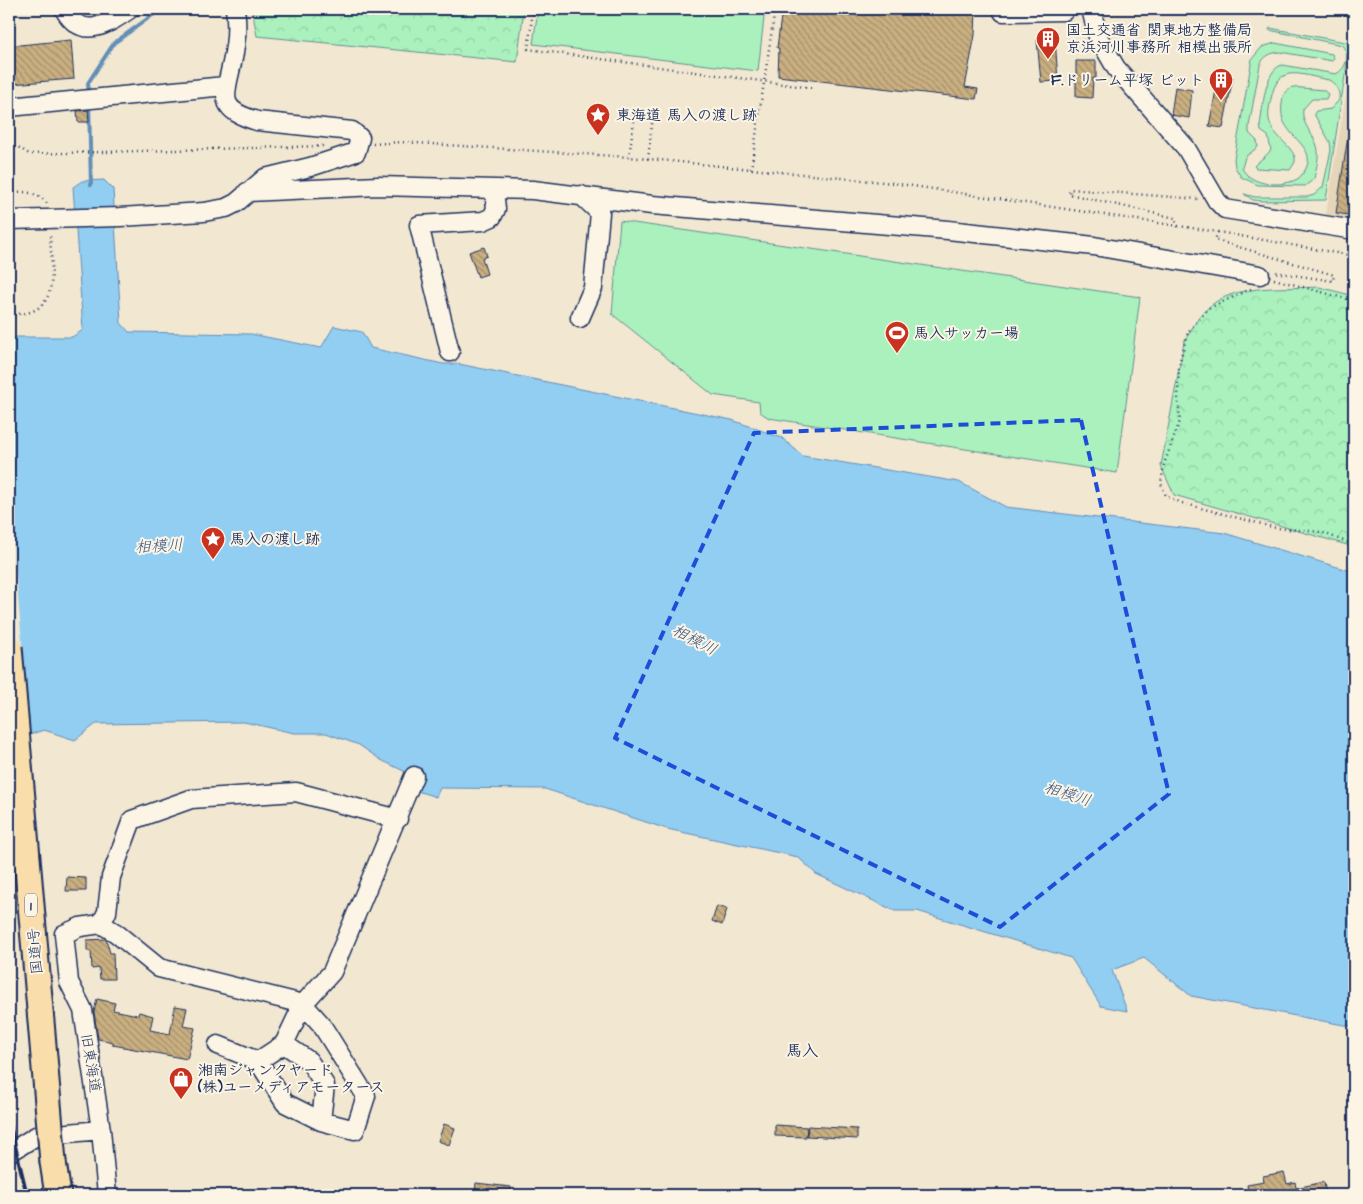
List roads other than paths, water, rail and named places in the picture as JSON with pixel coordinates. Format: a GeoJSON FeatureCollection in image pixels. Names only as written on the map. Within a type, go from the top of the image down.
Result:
{"type":"FeatureCollection","features":[{"type":"Feature","properties":{"kind":"highway","name":"国道1号"},"geometry":{"type":"LineString","coordinates":[[9,647],[53,1162],[58,1195]]}},
{"type":"Feature","properties":{"kind":"street"},"geometry":{"type":"LineString","coordinates":[[64,9],[72,21],[80,27],[110,23],[130,9]]}},
{"type":"Feature","properties":{"kind":"street"},"geometry":{"type":"LineString","coordinates":[[9,220],[120,217],[204,212],[226,208],[265,178],[310,167],[356,152],[360,138],[352,131],[281,125],[242,117],[231,109],[226,98],[225,86],[236,42],[235,9]]}},
{"type":"Feature","properties":{"kind":"street"},"geometry":{"type":"LineString","coordinates":[[1003,9],[1003,12],[1086,9]]}},
{"type":"Feature","properties":{"kind":"street"},"geometry":{"type":"LineString","coordinates":[[1091,9],[1098,36],[1116,68],[1186,148],[1217,201],[1225,209],[1354,230]]}},
{"type":"Feature","properties":{"kind":"street"},"geometry":{"type":"LineString","coordinates":[[9,107],[225,86]]}},
{"type":"Feature","properties":{"kind":"street"},"geometry":{"type":"LineString","coordinates":[[247,192],[378,186],[494,189],[581,195],[652,205],[948,230],[1094,246],[1261,277]]}},
{"type":"Feature","properties":{"kind":"street"},"geometry":{"type":"LineString","coordinates":[[450,352],[419,225],[483,221],[492,217],[496,208],[494,189]]}},
{"type":"Feature","properties":{"kind":"street"},"geometry":{"type":"LineString","coordinates":[[580,318],[593,288],[600,213],[581,195]]}},
{"type":"Feature","properties":{"kind":"street"},"geometry":{"type":"LineString","coordinates":[[258,1061],[284,1044],[303,1004],[332,972],[414,776]]}},
{"type":"Feature","properties":{"kind":"street"},"geometry":{"type":"LineString","coordinates":[[218,1045],[258,1061],[285,1103],[320,1121],[355,1130],[366,1096],[321,1024],[303,1004],[159,968],[116,933],[101,924],[107,912],[111,877],[132,820],[191,799],[296,792],[398,818]]}},
{"type":"Feature","properties":{"kind":"street","name":"旧東海道"},"geometry":{"type":"LineString","coordinates":[[101,924],[80,927],[64,934],[69,982],[83,1010],[101,1130],[107,1195]]}},
{"type":"Feature","properties":{"kind":"street"},"geometry":{"type":"LineString","coordinates":[[284,1044],[308,1061],[326,1085],[320,1121]]}},
{"type":"Feature","properties":{"kind":"street"},"geometry":{"type":"LineString","coordinates":[[9,1152],[36,1136],[101,1130]]}},
{"type":"Feature","properties":{"kind":"water","name":"相模川"},"geometry":{"type":"Polygon","coordinates":[[[104,180],[113,189],[121,323],[129,332],[251,334],[321,348],[334,326],[362,332],[371,348],[443,364],[459,364],[732,420],[782,438],[803,456],[959,482],[1006,507],[1224,533],[1354,572],[1354,1027],[1191,996],[1144,958],[1112,970],[1127,1011],[1101,1006],[1071,958],[917,911],[895,911],[816,874],[798,857],[667,829],[545,789],[440,788],[436,797],[414,790],[416,777],[381,760],[359,745],[326,733],[294,733],[244,722],[96,724],[75,740],[44,730],[9,741],[9,337],[72,337],[83,330],[73,187],[82,181],[104,180]]]}},
{"type":"Feature","properties":{"kind":"waterway"},"geometry":{"type":"LineString","coordinates":[[89,95],[88,83],[114,43],[161,9]]}},
{"type":"Feature","properties":{"kind":"waterway"},"geometry":{"type":"LineString","coordinates":[[89,104],[91,185]]}},
{"type":"Feature","properties":{"kind":"railway"},"geometry":{"type":"LineString","coordinates":[[9,1121],[27,1195]]}},
{"type":"Feature","properties":{"kind":"railway"},"geometry":{"type":"LineString","coordinates":[[9,1190],[10,1195]]}},
{"type":"Feature","properties":{"kind":"place","name":"国土交通省 関東地方整備局 京浜河川事務所 相模出張所"},"geometry":{"type":"Point","coordinates":[1048,60]}},
{"type":"Feature","properties":{"kind":"place","name":"F.ドリーム平塚 ピット"},"geometry":{"type":"Point","coordinates":[1221,101]}},
{"type":"Feature","properties":{"kind":"place","name":"東海道 馬入の渡し跡"},"geometry":{"type":"Point","coordinates":[598,136]}},
{"type":"Feature","properties":{"kind":"place","name":"馬入サッカー場"},"geometry":{"type":"Point","coordinates":[897,354]}},
{"type":"Feature","properties":{"kind":"place","name":"馬入の渡し跡"},"geometry":{"type":"Point","coordinates":[213,560]}},
{"type":"Feature","properties":{"kind":"place","name":"湘南ジャンクヤード (株)ユーメディアモータース"},"geometry":{"type":"Point","coordinates":[181,1100]}},
{"type":"Feature","properties":{"kind":"district","name":"馬入"},"geometry":{"type":"Point","coordinates":[802,1050]}}]}
